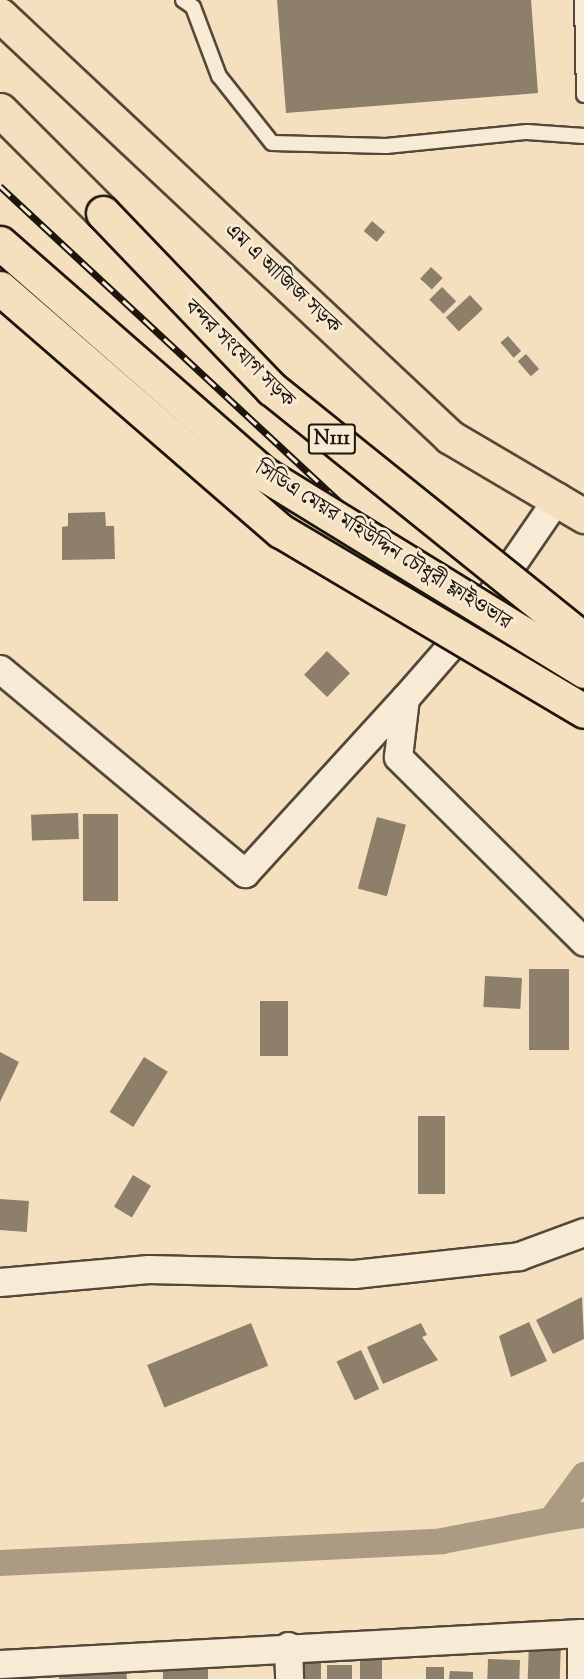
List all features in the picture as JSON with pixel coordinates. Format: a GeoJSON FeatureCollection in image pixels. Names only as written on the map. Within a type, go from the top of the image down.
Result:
{"type":"FeatureCollection","features":[{"type":"Feature","properties":{"kind":"main road","name":"এম এ আজিজ সড়ক"},"geometry":{"type":"LineString","coordinates":[[0,15],[450,437],[558,497],[584,516]]}},
{"type":"Feature","properties":{"kind":"main road","name":"বন্দর সংযোগ সড়ক"},"geometry":{"type":"LineString","coordinates":[[0,110],[103,213],[272,389],[584,640]]}},
{"type":"Feature","properties":{"kind":"main road","name":"সিডিএ মেয়র মহিউদ্দিন চৌধুরী ফ্লাইওভার"},"geometry":{"type":"LineString","coordinates":[[0,243],[264,474],[584,671]]}},
{"type":"Feature","properties":{"kind":"main road"},"geometry":{"type":"LineString","coordinates":[[0,288],[281,531],[584,711]]}},
{"type":"Feature","properties":{"kind":"street"},"geometry":{"type":"LineString","coordinates":[[0,669],[245,873],[474,619],[558,497]]}},
{"type":"Feature","properties":{"kind":"street"},"geometry":{"type":"LineString","coordinates":[[405,698],[398,757],[584,942]]}},
{"type":"Feature","properties":{"kind":"street"},"geometry":{"type":"LineString","coordinates":[[0,1282],[148,1269],[354,1274],[519,1256],[584,1232]]}},
{"type":"Feature","properties":{"kind":"street"},"geometry":{"type":"LineString","coordinates":[[0,1664],[288,1646],[581,1633],[582,1666]]}},
{"type":"Feature","properties":{"kind":"street"},"geometry":{"type":"LineString","coordinates":[[288,1646],[289,1679]]}},
{"type":"Feature","properties":{"kind":"lane"},"geometry":{"type":"LineString","coordinates":[[582,0],[584,95]]}},
{"type":"Feature","properties":{"kind":"lane"},"geometry":{"type":"LineString","coordinates":[[190,2],[219,76],[272,143],[386,146],[527,132],[584,136]]}},
{"type":"Feature","properties":{"kind":"building"},"geometry":{"type":"Polygon","coordinates":[[[277,0],[531,0],[538,93],[286,113],[277,0]]]}},
{"type":"Feature","properties":{"kind":"building"},"geometry":{"type":"Polygon","coordinates":[[[372,221],[385,232],[377,242],[364,231],[372,221]]]}},
{"type":"Feature","properties":{"kind":"building"},"geometry":{"type":"Polygon","coordinates":[[[431,267],[443,278],[432,290],[420,279],[431,267]]]}},
{"type":"Feature","properties":{"kind":"building"},"geometry":{"type":"Polygon","coordinates":[[[442,287],[456,301],[443,314],[429,300],[442,287]]]}},
{"type":"Feature","properties":{"kind":"building"},"geometry":{"type":"Polygon","coordinates":[[[470,295],[483,309],[459,331],[446,318],[470,295]]]}},
{"type":"Feature","properties":{"kind":"building"},"geometry":{"type":"Polygon","coordinates":[[[508,336],[521,351],[514,358],[500,343],[508,336]]]}},
{"type":"Feature","properties":{"kind":"building"},"geometry":{"type":"Polygon","coordinates":[[[526,354],[539,369],[531,376],[518,361],[526,354]]]}},
{"type":"Feature","properties":{"kind":"building"},"geometry":{"type":"Polygon","coordinates":[[[105,512],[106,526],[114,526],[115,559],[62,560],[62,527],[68,526],[68,513],[105,512]]]}},
{"type":"Feature","properties":{"kind":"building"},"geometry":{"type":"Polygon","coordinates":[[[327,651],[350,673],[327,697],[304,675],[327,651]]]}},
{"type":"Feature","properties":{"kind":"building"},"geometry":{"type":"Polygon","coordinates":[[[78,813],[79,839],[32,841],[31,815],[78,813]]]}},
{"type":"Feature","properties":{"kind":"building"},"geometry":{"type":"Polygon","coordinates":[[[83,814],[118,814],[118,901],[83,901],[83,814]]]}},
{"type":"Feature","properties":{"kind":"building"},"geometry":{"type":"Polygon","coordinates":[[[377,817],[406,825],[387,896],[358,888],[377,817]]]}},
{"type":"Feature","properties":{"kind":"building"},"geometry":{"type":"Polygon","coordinates":[[[529,969],[569,969],[569,1050],[529,1050],[529,969]]]}},
{"type":"Feature","properties":{"kind":"building"},"geometry":{"type":"Polygon","coordinates":[[[485,976],[522,978],[520,1009],[483,1007],[485,976]]]}},
{"type":"Feature","properties":{"kind":"building"},"geometry":{"type":"Polygon","coordinates":[[[260,1001],[288,1001],[288,1056],[260,1056],[260,1001]]]}},
{"type":"Feature","properties":{"kind":"building"},"geometry":{"type":"Polygon","coordinates":[[[0,1052],[19,1062],[0,1102],[0,1052]]]}},
{"type":"Feature","properties":{"kind":"building"},"geometry":{"type":"Polygon","coordinates":[[[144,1057],[168,1072],[133,1127],[110,1112],[144,1057]]]}},
{"type":"Feature","properties":{"kind":"building"},"geometry":{"type":"Polygon","coordinates":[[[418,1116],[445,1116],[445,1194],[418,1194],[418,1116]]]}},
{"type":"Feature","properties":{"kind":"building"},"geometry":{"type":"Polygon","coordinates":[[[133,1175],[151,1186],[132,1218],[114,1207],[133,1175]]]}},
{"type":"Feature","properties":{"kind":"building"},"geometry":{"type":"Polygon","coordinates":[[[0,1199],[29,1201],[27,1232],[0,1230],[0,1199]]]}},
{"type":"Feature","properties":{"kind":"building"},"geometry":{"type":"Polygon","coordinates":[[[582,1297],[584,1339],[553,1354],[536,1320],[582,1297]]]}},
{"type":"Feature","properties":{"kind":"building"},"geometry":{"type":"Polygon","coordinates":[[[529,1322],[547,1361],[511,1377],[499,1336],[529,1322]]]}},
{"type":"Feature","properties":{"kind":"building"},"geometry":{"type":"Polygon","coordinates":[[[251,1323],[268,1366],[164,1408],[147,1365],[251,1323]]]}},
{"type":"Feature","properties":{"kind":"building"},"geometry":{"type":"Polygon","coordinates":[[[421,1323],[427,1335],[422,1337],[438,1360],[383,1384],[367,1347],[421,1323]]]}},
{"type":"Feature","properties":{"kind":"building"},"geometry":{"type":"Polygon","coordinates":[[[361,1350],[379,1389],[355,1400],[337,1361],[361,1350]]]}},
{"type":"Feature","properties":{"kind":"building"},"geometry":{"type":"Polygon","coordinates":[[[529,1642],[561,1643],[560,1679],[528,1679],[529,1642]]]}},
{"type":"Feature","properties":{"kind":"building"},"geometry":{"type":"Polygon","coordinates":[[[360,1654],[382,1654],[382,1679],[360,1679],[360,1654]]]}},
{"type":"Feature","properties":{"kind":"building"},"geometry":{"type":"Polygon","coordinates":[[[488,1659],[520,1660],[519,1679],[487,1679],[488,1659]]]}},
{"type":"Feature","properties":{"kind":"building"},"geometry":{"type":"Polygon","coordinates":[[[163,1662],[208,1662],[208,1679],[163,1679],[163,1662]]]}},
{"type":"Feature","properties":{"kind":"building"},"geometry":{"type":"Polygon","coordinates":[[[298,1662],[321,1662],[321,1679],[298,1679],[298,1662]]]}},
{"type":"Feature","properties":{"kind":"building"},"geometry":{"type":"Polygon","coordinates":[[[327,1665],[352,1665],[352,1679],[327,1679],[327,1665]]]}},
{"type":"Feature","properties":{"kind":"building"},"geometry":{"type":"Polygon","coordinates":[[[426,1667],[444,1667],[444,1679],[426,1679],[426,1667]]]}},
{"type":"Feature","properties":{"kind":"building"},"geometry":{"type":"Polygon","coordinates":[[[126,1670],[127,1679],[59,1679],[59,1673],[126,1670]]]}},
{"type":"Feature","properties":{"kind":"building"},"geometry":{"type":"Polygon","coordinates":[[[450,1671],[473,1672],[473,1679],[449,1679],[450,1671]]]}},
{"type":"Feature","properties":{"kind":"waterway"},"geometry":{"type":"LineString","coordinates":[[0,1563],[442,1541],[551,1520],[584,1475]]}},
{"type":"Feature","properties":{"kind":"waterway"},"geometry":{"type":"LineString","coordinates":[[551,1520],[584,1515]]}},
{"type":"Feature","properties":{"kind":"railway"},"geometry":{"type":"LineString","coordinates":[[0,186],[355,516],[584,707]]}}]}
